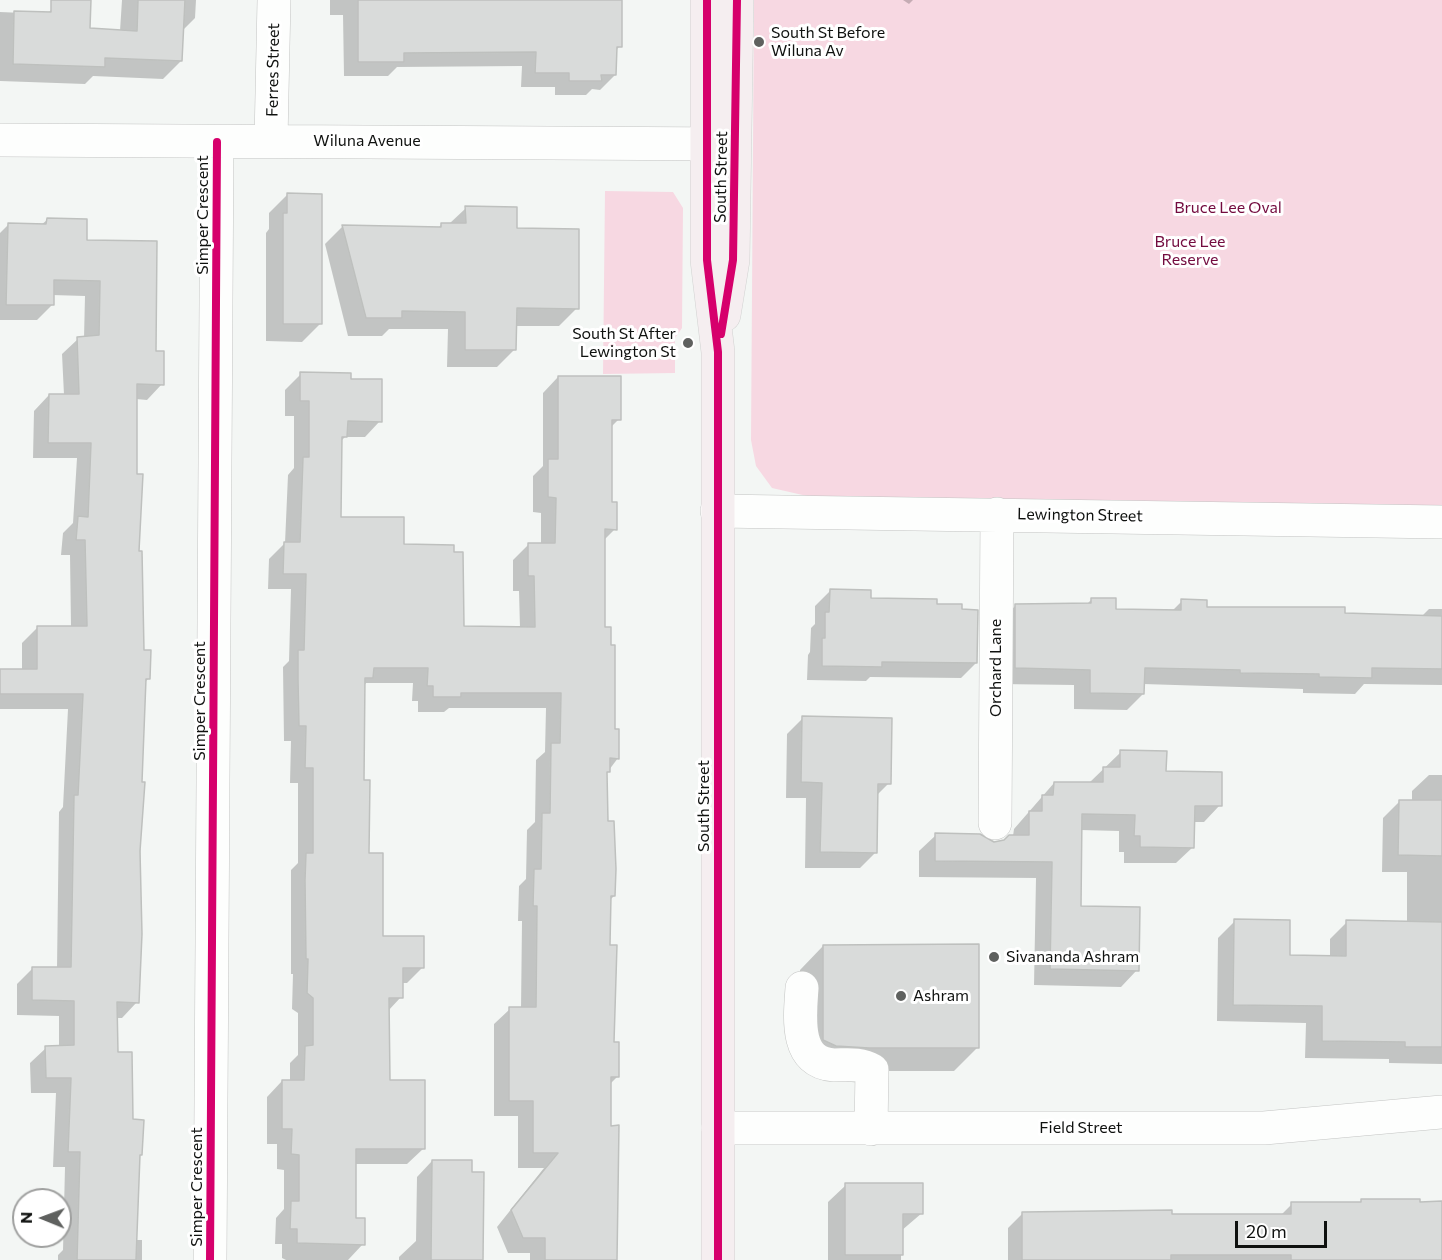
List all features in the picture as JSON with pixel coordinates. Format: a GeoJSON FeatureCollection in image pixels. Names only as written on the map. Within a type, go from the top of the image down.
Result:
{"type":"FeatureCollection","features":[{"type":"Feature","properties":{"kind":"main road","name":"South Street"},"geometry":{"type":"LineString","coordinates":[[707,0],[721,144]]}},
{"type":"Feature","properties":{"kind":"main road","name":"South Street"},"geometry":{"type":"LineString","coordinates":[[718,1260],[718,352],[707,261],[737,0]]}},
{"type":"Feature","properties":{"kind":"street","name":"Ferres Street"},"geometry":{"type":"LineString","coordinates":[[271,140],[274,0]]}},
{"type":"Feature","properties":{"kind":"street","name":"Wiluna Avenue"},"geometry":{"type":"LineString","coordinates":[[0,140],[721,144]]}},
{"type":"Feature","properties":{"kind":"street","name":"Simper Crescent"},"geometry":{"type":"LineString","coordinates":[[210,1260],[217,142]]}},
{"type":"Feature","properties":{"kind":"street","name":"Lewington Street"},"geometry":{"type":"LineString","coordinates":[[717,511],[1442,522]]}},
{"type":"Feature","properties":{"kind":"street","name":"Orchard Lane"},"geometry":{"type":"LineString","coordinates":[[995,823],[997,514]]}},
{"type":"Feature","properties":{"kind":"street"},"geometry":{"type":"LineString","coordinates":[[802,988],[801,1038],[811,1056],[830,1065],[864,1066],[872,1070],[871,1128]]}},
{"type":"Feature","properties":{"kind":"street","name":"Field Street"},"geometry":{"type":"LineString","coordinates":[[718,1128],[1264,1128],[1442,1112]]}},
{"type":"Feature","properties":{"kind":"green space","name":"Bruce Lee Reserve"},"geometry":{"type":"Polygon","coordinates":[[[754,0],[1442,0],[1442,507],[807,496],[772,488],[756,466],[751,440],[754,0]]]}},
{"type":"Feature","properties":{"kind":"green space"},"geometry":{"type":"Polygon","coordinates":[[[605,191],[673,192],[683,208],[682,328],[675,338],[675,373],[603,374],[605,191]]]}},
{"type":"Feature","properties":{"kind":"building"},"geometry":{"type":"Polygon","coordinates":[[[51,0],[91,0],[90,28],[137,31],[138,0],[185,0],[182,61],[105,58],[105,67],[13,64],[14,11],[51,12],[51,0]]]}},
{"type":"Feature","properties":{"kind":"building"},"geometry":{"type":"Polygon","coordinates":[[[358,0],[622,0],[622,47],[617,47],[616,75],[601,75],[602,81],[569,81],[569,73],[535,73],[536,52],[404,53],[404,62],[358,62],[358,0]]]}},
{"type":"Feature","properties":{"kind":"building"},"geometry":{"type":"Polygon","coordinates":[[[287,193],[322,194],[322,324],[283,324],[283,213],[287,213],[287,193]]]}},
{"type":"Feature","properties":{"kind":"building"},"geometry":{"type":"Polygon","coordinates":[[[465,206],[517,207],[517,228],[579,229],[579,309],[517,308],[516,350],[465,350],[465,312],[402,311],[402,318],[366,318],[342,225],[441,227],[441,223],[466,223],[465,206]]]}},
{"type":"Feature","properties":{"kind":"building"},"geometry":{"type":"Polygon","coordinates":[[[47,218],[87,219],[87,240],[157,241],[156,351],[164,351],[164,385],[137,384],[137,474],[143,474],[139,551],[142,551],[144,650],[151,650],[150,679],[146,679],[142,782],[145,782],[140,851],[142,934],[139,1003],[117,1002],[118,1052],[132,1052],[133,1119],[144,1120],[142,1155],[140,1155],[136,1260],[77,1260],[80,1152],[68,1152],[71,1078],[46,1078],[45,1046],[74,1045],[74,1001],[32,1000],[32,967],[71,967],[74,795],[78,795],[83,694],[0,694],[0,669],[37,669],[37,626],[87,626],[85,540],[76,540],[78,516],[88,517],[91,443],[48,443],[49,394],[79,394],[77,337],[99,335],[100,281],[54,280],[54,305],[6,305],[8,223],[46,224],[47,218]]]}},
{"type":"Feature","properties":{"kind":"building"},"geometry":{"type":"Polygon","coordinates":[[[300,372],[351,373],[351,379],[382,379],[382,422],[348,421],[347,437],[342,437],[341,517],[404,517],[404,544],[454,545],[454,552],[463,552],[464,626],[535,627],[534,576],[528,576],[528,543],[555,543],[556,498],[548,497],[548,459],[558,459],[558,376],[621,376],[621,420],[612,420],[612,502],[617,502],[617,530],[605,529],[605,627],[611,627],[611,645],[615,645],[615,729],[619,729],[619,759],[610,758],[610,772],[607,772],[608,821],[614,821],[616,869],[615,896],[611,896],[610,945],[617,945],[614,1042],[619,1042],[619,1077],[611,1077],[611,1126],[619,1125],[617,1260],[545,1260],[545,1238],[523,1238],[511,1210],[558,1153],[533,1153],[533,1101],[509,1101],[509,1007],[536,1007],[537,906],[533,906],[534,869],[541,869],[542,813],[550,813],[551,743],[560,743],[561,693],[461,693],[461,697],[433,697],[433,686],[427,686],[428,668],[374,668],[373,678],[365,678],[364,780],[370,780],[369,853],[383,853],[383,936],[424,936],[424,968],[403,968],[403,998],[389,998],[390,1080],[425,1080],[425,1149],[356,1149],[356,1218],[365,1218],[365,1245],[297,1243],[297,1229],[290,1229],[291,1201],[299,1201],[299,1155],[291,1154],[292,1129],[282,1129],[282,1080],[304,1080],[305,1046],[313,1045],[313,998],[307,993],[305,880],[306,853],[313,853],[313,768],[305,768],[306,726],[299,726],[298,680],[298,650],[304,650],[306,574],[283,574],[284,542],[300,542],[303,457],[309,457],[309,401],[300,401],[300,372]]]}},
{"type":"Feature","properties":{"kind":"building"},"geometry":{"type":"Polygon","coordinates":[[[830,589],[871,590],[871,598],[937,599],[937,604],[962,604],[962,609],[978,610],[977,663],[882,662],[882,667],[822,666],[822,638],[825,638],[825,612],[829,612],[830,589]]]}},
{"type":"Feature","properties":{"kind":"building"},"geometry":{"type":"Polygon","coordinates":[[[1091,598],[1116,598],[1116,609],[1181,610],[1181,599],[1207,600],[1207,607],[1345,607],[1345,613],[1442,616],[1442,669],[1372,668],[1372,678],[1319,677],[1319,674],[1240,673],[1240,670],[1145,668],[1144,694],[1090,693],[1090,670],[1015,668],[1015,604],[1091,603],[1091,598]]]}},
{"type":"Feature","properties":{"kind":"building"},"geometry":{"type":"Polygon","coordinates":[[[802,716],[892,718],[891,784],[878,784],[877,853],[820,852],[822,783],[801,782],[802,716]]]}},
{"type":"Feature","properties":{"kind":"building"},"geometry":{"type":"Polygon","coordinates":[[[1120,750],[1167,751],[1166,771],[1222,772],[1222,806],[1195,806],[1194,848],[1140,847],[1140,836],[1134,836],[1135,815],[1082,814],[1081,906],[1140,907],[1139,971],[1050,969],[1052,862],[935,861],[935,833],[980,834],[994,842],[1004,840],[1009,835],[1029,835],[1029,811],[1042,811],[1042,795],[1053,795],[1054,782],[1103,782],[1103,767],[1120,767],[1120,750]]]}},
{"type":"Feature","properties":{"kind":"building"},"geometry":{"type":"Polygon","coordinates":[[[1399,800],[1442,800],[1442,856],[1398,855],[1399,800]]]}},
{"type":"Feature","properties":{"kind":"building"},"geometry":{"type":"Polygon","coordinates":[[[1234,919],[1290,920],[1290,955],[1346,956],[1346,920],[1442,922],[1442,1047],[1405,1047],[1405,1042],[1322,1041],[1322,1006],[1233,1005],[1234,919]]]}},
{"type":"Feature","properties":{"kind":"building","name":"Ashram"},"geometry":{"type":"Polygon","coordinates":[[[979,944],[979,1048],[869,1048],[836,1046],[823,1040],[823,945],[979,944]]]}},
{"type":"Feature","properties":{"kind":"building"},"geometry":{"type":"Polygon","coordinates":[[[432,1160],[472,1160],[472,1172],[484,1172],[483,1260],[431,1260],[432,1160]]]}},
{"type":"Feature","properties":{"kind":"building"},"geometry":{"type":"Polygon","coordinates":[[[845,1183],[923,1183],[923,1214],[903,1214],[903,1255],[845,1255],[845,1183]]]}},
{"type":"Feature","properties":{"kind":"building"},"geometry":{"type":"Polygon","coordinates":[[[1361,1199],[1442,1201],[1442,1260],[1291,1260],[1291,1255],[1171,1255],[1171,1260],[1022,1260],[1022,1212],[1172,1210],[1172,1214],[1291,1214],[1291,1202],[1361,1202],[1361,1199]]]}},
{"type":"Feature","properties":{"kind":"cycle path"},"geometry":{"type":"LineString","coordinates":[[707,0],[707,260],[718,352],[718,1260]]}},
{"type":"Feature","properties":{"kind":"cycle path"},"geometry":{"type":"LineString","coordinates":[[721,334],[733,260],[737,0]]}},
{"type":"Feature","properties":{"kind":"cycle path"},"geometry":{"type":"LineString","coordinates":[[210,1260],[217,142]]}},
{"type":"Feature","properties":{"kind":"place","name":"South St Before Wiluna Av"},"geometry":{"type":"Point","coordinates":[759,42]}},
{"type":"Feature","properties":{"kind":"place","name":"South St After Lewington St"},"geometry":{"type":"Point","coordinates":[688,343]}},
{"type":"Feature","properties":{"kind":"place","name":"Sivananda Ashram"},"geometry":{"type":"Point","coordinates":[994,957]}},
{"type":"Feature","properties":{"kind":"place","name":"Ashram"},"geometry":{"type":"Point","coordinates":[901,996]}},
{"type":"Feature","properties":{"kind":"park label","name":"Bruce Lee Oval"},"geometry":{"type":"Point","coordinates":[1228,208]}}]}
